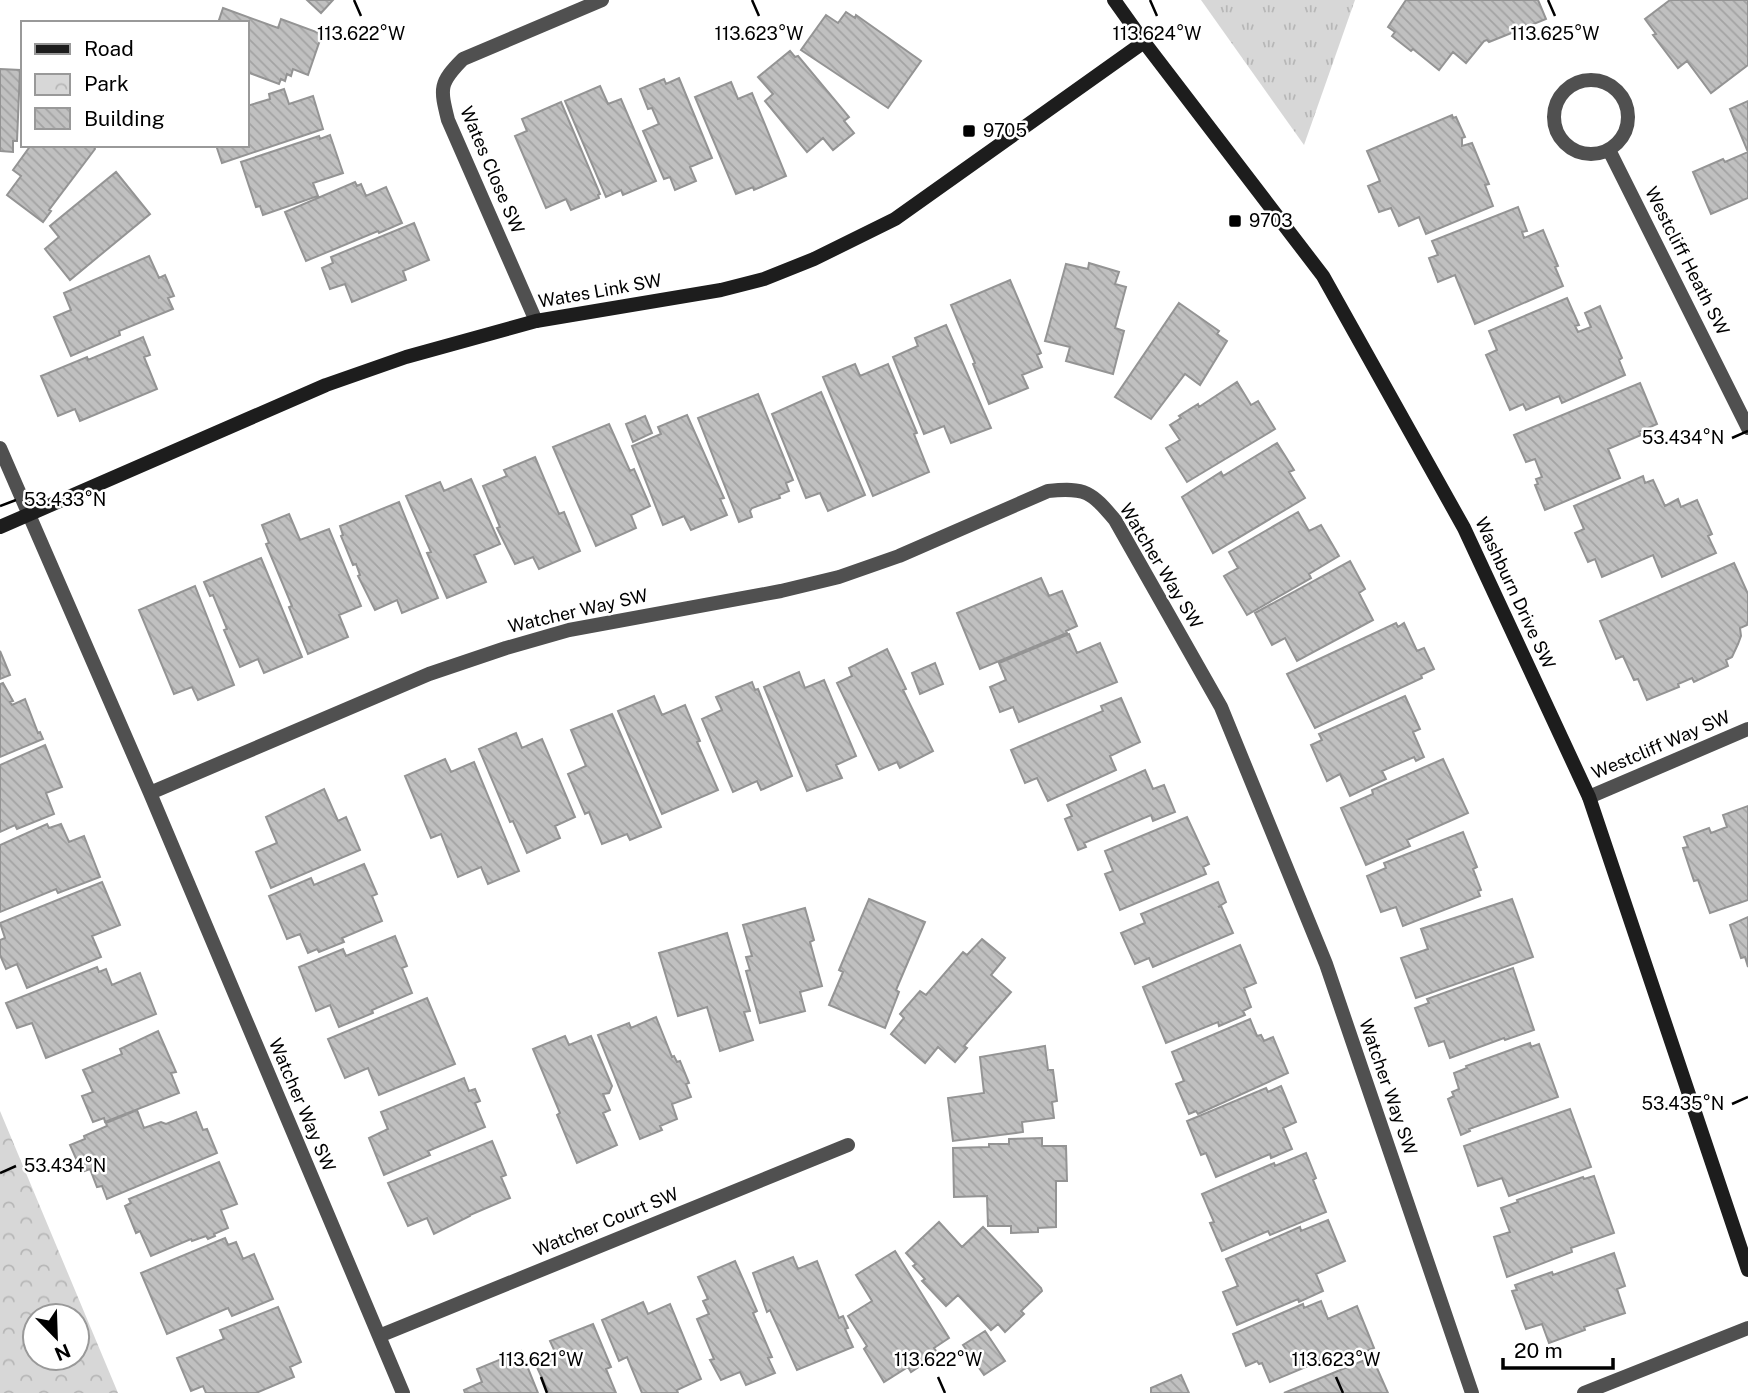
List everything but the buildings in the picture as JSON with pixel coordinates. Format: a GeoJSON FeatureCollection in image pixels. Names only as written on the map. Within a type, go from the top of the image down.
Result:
{"type":"FeatureCollection","features":[{"type":"Feature","properties":{"kind":"street","name":"Wates Close SW"},"geometry":{"type":"LineString","coordinates":[[536,321],[448,120],[441,94],[447,75],[463,59],[602,0]]}},
{"type":"Feature","properties":{"kind":"street","name":"Washburn Drive SW"},"geometry":{"type":"LineString","coordinates":[[1114,0],[1323,276],[1464,528],[1589,797],[1748,1270]]}},
{"type":"Feature","properties":{"kind":"street","name":"Wates Link SW"},"geometry":{"type":"LineString","coordinates":[[0,527],[326,384],[406,357],[536,321],[764,279],[814,259],[895,219],[1144,42]]}},
{"type":"Feature","properties":{"kind":"street"},"geometry":{"type":"LineString","coordinates":[[1593,79],[1605,82],[1623,97],[1628,109],[1628,121],[1618,143],[1609,150],[1584,154],[1572,150],[1562,142],[1553,118],[1561,94],[1570,86],[1593,79]]}},
{"type":"Feature","properties":{"kind":"street","name":"Westcliff Heath SW"},"geometry":{"type":"LineString","coordinates":[[1609,150],[1748,428]]}},
{"type":"Feature","properties":{"kind":"street"},"geometry":{"type":"LineString","coordinates":[[0,448],[28,515]]}},
{"type":"Feature","properties":{"kind":"street","name":"Watcher Way SW"},"geometry":{"type":"LineString","coordinates":[[150,793],[429,674],[506,648],[569,630],[781,591],[839,577],[900,556],[1048,491],[1073,488],[1095,497],[1115,520],[1221,707],[1326,964],[1472,1393]]}},
{"type":"Feature","properties":{"kind":"street","name":"Watcher Way SW"},"geometry":{"type":"LineString","coordinates":[[28,515],[150,793],[403,1393]]}},
{"type":"Feature","properties":{"kind":"street","name":"Westcliff Way SW"},"geometry":{"type":"LineString","coordinates":[[1589,797],[1748,729]]}},
{"type":"Feature","properties":{"kind":"street","name":"Watcher Court SW"},"geometry":{"type":"LineString","coordinates":[[379,1336],[848,1145]]}},
{"type":"Feature","properties":{"kind":"street"},"geometry":{"type":"LineString","coordinates":[[1584,1393],[1748,1328]]}},
{"type":"Feature","properties":{"kind":"green space"},"geometry":{"type":"Polygon","coordinates":[[[1201,0],[1355,0],[1304,145],[1201,0]]]}},
{"type":"Feature","properties":{"kind":"green space"},"geometry":{"type":"Polygon","coordinates":[[[0,1111],[80,1302],[21,1302],[21,1372],[91,1372],[91,1328],[118,1393],[0,1393],[0,1111]]]}},
{"type":"Feature","properties":{"kind":"place","name":"9705"},"geometry":{"type":"Point","coordinates":[969,131]}},
{"type":"Feature","properties":{"kind":"place","name":"9703"},"geometry":{"type":"Point","coordinates":[1235,221]}}]}
